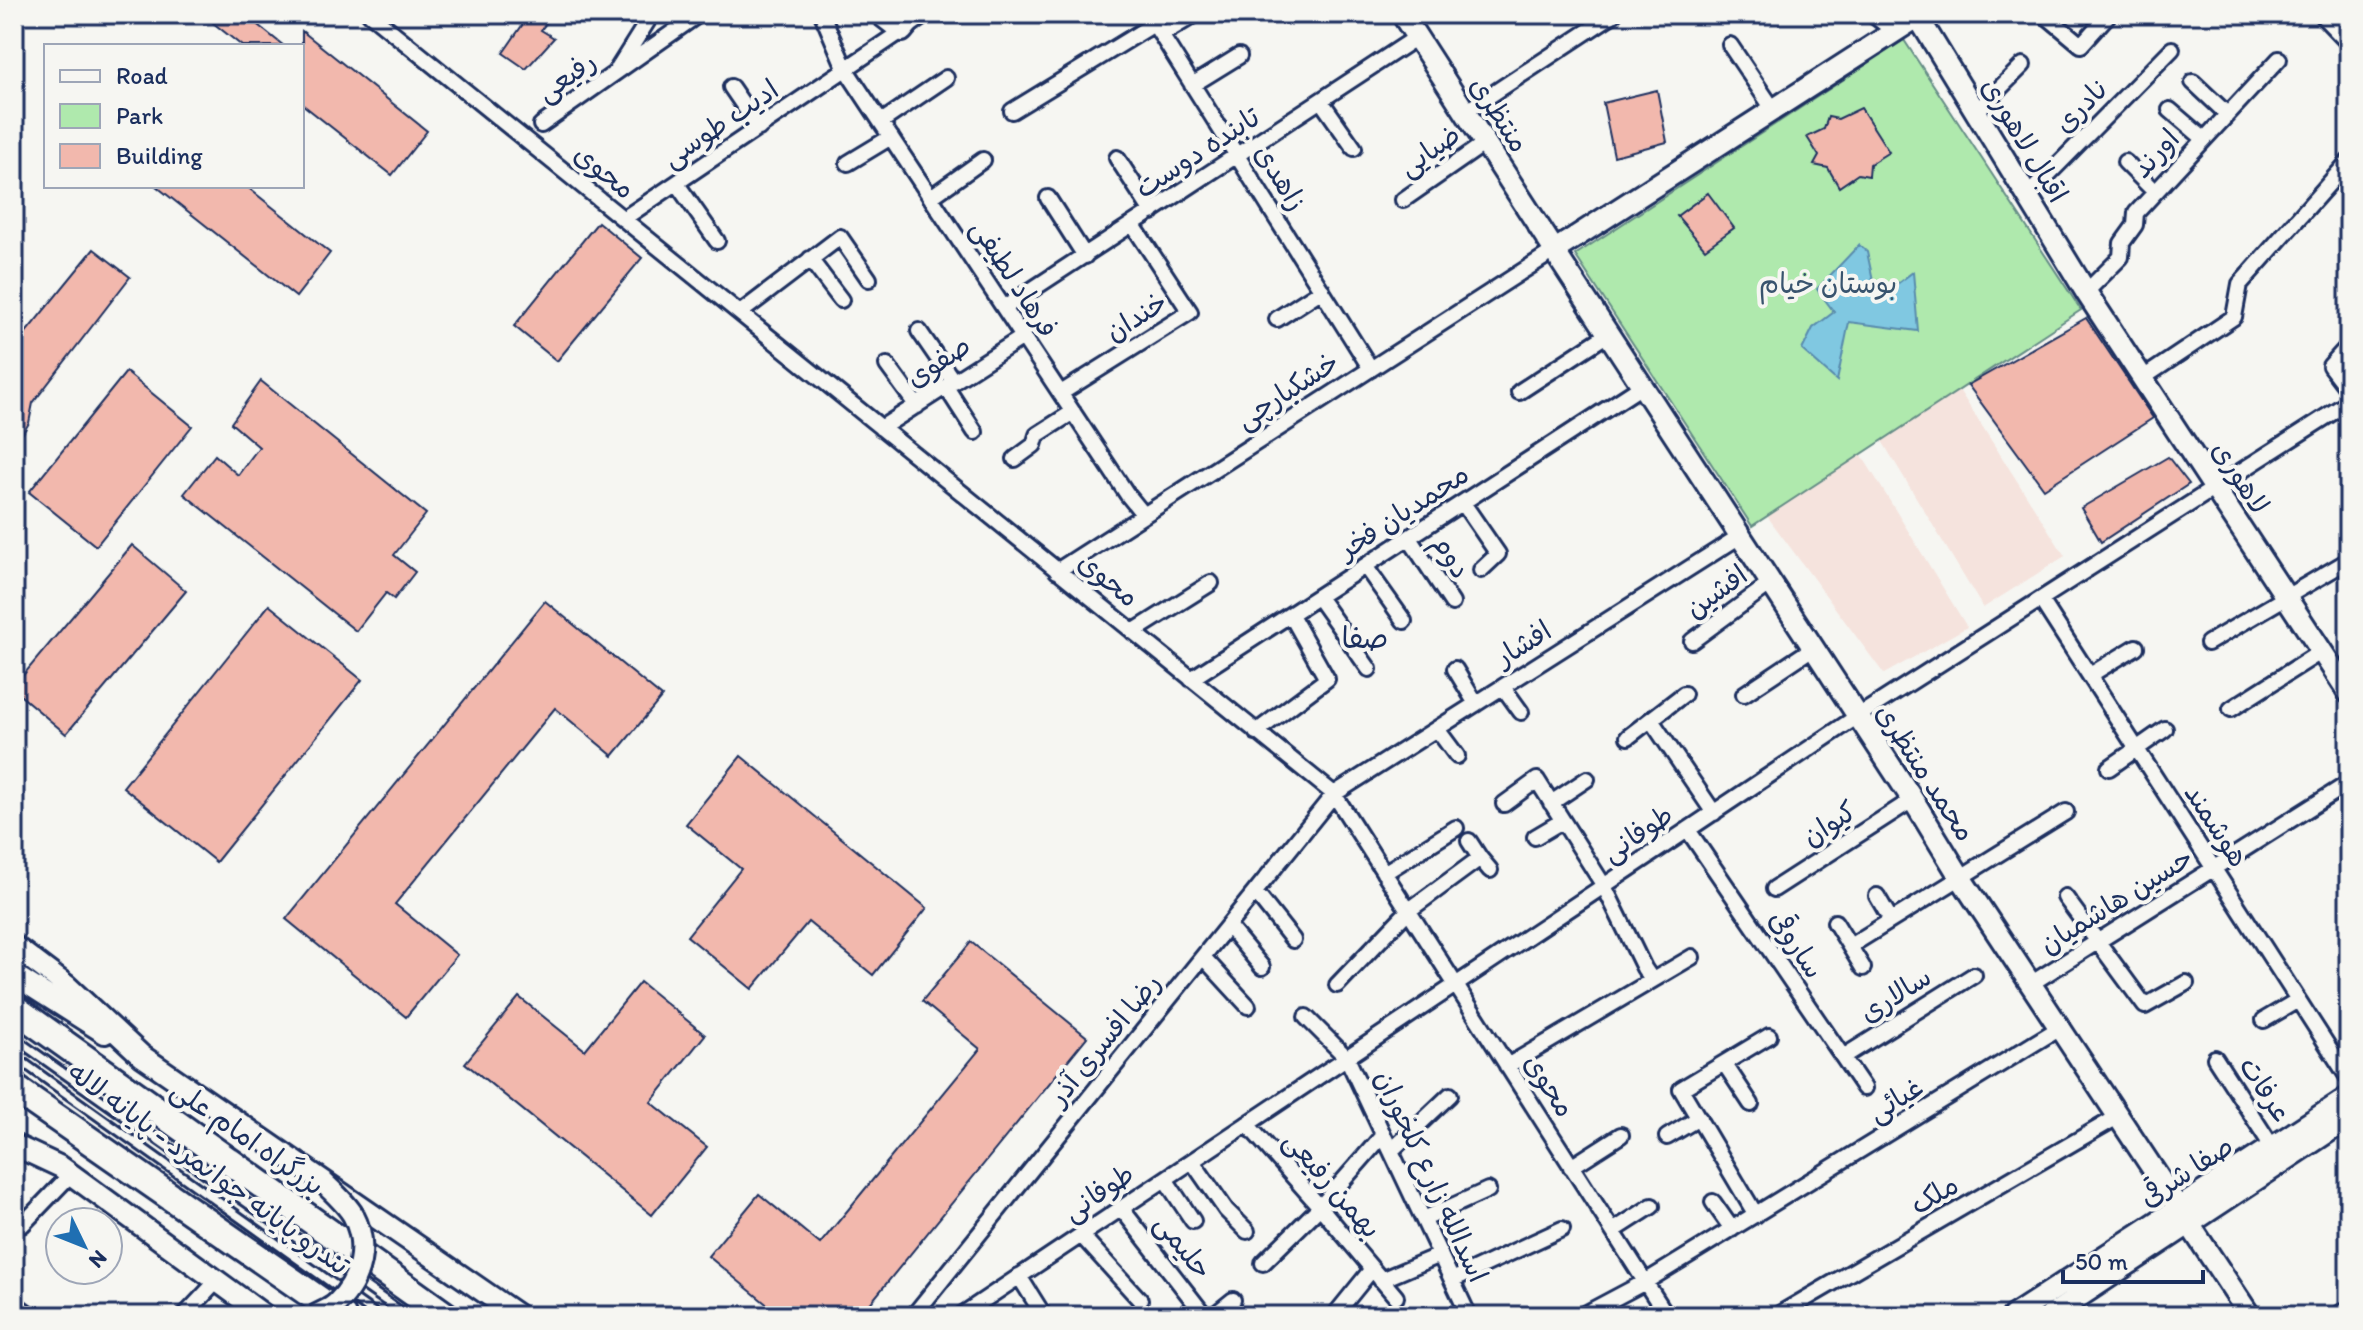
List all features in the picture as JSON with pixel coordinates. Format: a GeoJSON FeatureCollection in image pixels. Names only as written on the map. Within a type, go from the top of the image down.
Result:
{"type":"FeatureCollection","features":[{"type":"Feature","properties":{"kind":"highway","name":"بزرگراه امام علی"},"geometry":{"type":"LineString","coordinates":[[14,1008],[446,1316]]}},
{"type":"Feature","properties":{"kind":"highway"},"geometry":{"type":"LineString","coordinates":[[14,1088],[342,1316]]}},
{"type":"Feature","properties":{"kind":"main road"},"geometry":{"type":"LineString","coordinates":[[880,14],[902,31],[916,14]]}},
{"type":"Feature","properties":{"kind":"main road","name":"منتظری"},"geometry":{"type":"LineString","coordinates":[[1402,14],[1554,251]]}},
{"type":"Feature","properties":{"kind":"main road"},"geometry":{"type":"LineString","coordinates":[[2326,14],[2349,38]]}},
{"type":"Feature","properties":{"kind":"main road","name":"خشکبارچی"},"geometry":{"type":"LineString","coordinates":[[1554,251],[1920,16]]}},
{"type":"Feature","properties":{"kind":"main road","name":"اقبال لاهوری"},"geometry":{"type":"LineString","coordinates":[[1920,16],[1975,113],[2086,292]]}},
{"type":"Feature","properties":{"kind":"main road","name":"محمد منتظری"},"geometry":{"type":"LineString","coordinates":[[1554,251],[1960,877],[2250,1316]]}},
{"type":"Feature","properties":{"kind":"main road","name":"لاهوری"},"geometry":{"type":"LineString","coordinates":[[2086,292],[2349,693]]}},
{"type":"Feature","properties":{"kind":"main road"},"geometry":{"type":"LineString","coordinates":[[14,946],[67,986],[142,1056]]}},
{"type":"Feature","properties":{"kind":"main road"},"geometry":{"type":"LineString","coordinates":[[14,975],[142,1056],[519,1316]]}},
{"type":"Feature","properties":{"kind":"main road","name":"صفا شرقی"},"geometry":{"type":"LineString","coordinates":[[2278,1155],[2349,1097]]}},
{"type":"Feature","properties":{"kind":"main road","name":"صفا شرقی"},"geometry":{"type":"LineString","coordinates":[[2013,1316],[2185,1216],[2278,1155],[2349,1118]]}},
{"type":"Feature","properties":{"kind":"main road"},"geometry":{"type":"LineString","coordinates":[[14,1127],[66,1170],[260,1314]]}},
{"type":"Feature","properties":{"kind":"main road"},"geometry":{"type":"LineString","coordinates":[[14,1145],[66,1170]]}},
{"type":"Feature","properties":{"kind":"main road"},"geometry":{"type":"LineString","coordinates":[[315,1316],[335,1305],[351,1286],[361,1259],[361,1233],[351,1212],[323,1182]]}},
{"type":"Feature","properties":{"kind":"main road","name":"صفا شرقی"},"geometry":{"type":"LineString","coordinates":[[2050,1316],[2185,1216]]}},
{"type":"Feature","properties":{"kind":"street","name":"محوی"},"geometry":{"type":"LineString","coordinates":[[370,14],[1334,794],[1667,1316]]}},
{"type":"Feature","properties":{"kind":"street"},"geometry":{"type":"LineString","coordinates":[[615,73],[652,14]]}},
{"type":"Feature","properties":{"kind":"street","name":"رفیعی"},"geometry":{"type":"LineString","coordinates":[[541,125],[699,14]]}},
{"type":"Feature","properties":{"kind":"street","name":"فرهاد لطیفی"},"geometry":{"type":"LineString","coordinates":[[822,14],[845,68],[1127,494],[1144,515]]}},
{"type":"Feature","properties":{"kind":"street","name":"ادیب طوسی"},"geometry":{"type":"LineString","coordinates":[[623,219],[927,14]]}},
{"type":"Feature","properties":{"kind":"street"},"geometry":{"type":"LineString","coordinates":[[1012,111],[1154,24],[1196,14]]}},
{"type":"Feature","properties":{"kind":"street"},"geometry":{"type":"LineString","coordinates":[[1872,14],[1894,31]]}},
{"type":"Feature","properties":{"kind":"street"},"geometry":{"type":"LineString","coordinates":[[2044,14],[2081,45],[2109,14]]}},
{"type":"Feature","properties":{"kind":"street"},"geometry":{"type":"LineString","coordinates":[[1465,112],[1611,15]]}},
{"type":"Feature","properties":{"kind":"street","name":"زاهدی"},"geometry":{"type":"LineString","coordinates":[[1154,24],[1371,369]]}},
{"type":"Feature","properties":{"kind":"street","name":"تابنده دوست"},"geometry":{"type":"LineString","coordinates":[[1004,308],[1417,37]]}},
{"type":"Feature","properties":{"kind":"street"},"geometry":{"type":"LineString","coordinates":[[1730,45],[1773,109]]}},
{"type":"Feature","properties":{"kind":"street","name":"نادری"},"geometry":{"type":"LineString","coordinates":[[2026,197],[2172,49]]}},
{"type":"Feature","properties":{"kind":"street"},"geometry":{"type":"LineString","coordinates":[[1192,85],[1239,56]]}},
{"type":"Feature","properties":{"kind":"street","name":"اورند"},"geometry":{"type":"LineString","coordinates":[[2086,292],[2121,257],[2122,243],[2135,225],[2136,213],[2154,191],[2279,59]]}},
{"type":"Feature","properties":{"kind":"street"},"geometry":{"type":"LineString","coordinates":[[1975,113],[2023,65]]}},
{"type":"Feature","properties":{"kind":"street"},"geometry":{"type":"LineString","coordinates":[[881,122],[946,78]]}},
{"type":"Feature","properties":{"kind":"street"},"geometry":{"type":"LineString","coordinates":[[2193,82],[2227,114]]}},
{"type":"Feature","properties":{"kind":"street"},"geometry":{"type":"LineString","coordinates":[[731,87],[759,128]]}},
{"type":"Feature","properties":{"kind":"street"},"geometry":{"type":"LineString","coordinates":[[1321,101],[1354,148]]}},
{"type":"Feature","properties":{"kind":"street"},"geometry":{"type":"LineString","coordinates":[[2170,110],[2204,139]]}},
{"type":"Feature","properties":{"kind":"street"},"geometry":{"type":"LineString","coordinates":[[848,163],[891,137]]}},
{"type":"Feature","properties":{"kind":"street","name":"ضیایی"},"geometry":{"type":"LineString","coordinates":[[1403,200],[1485,143]]}},
{"type":"Feature","properties":{"kind":"street"},"geometry":{"type":"LineString","coordinates":[[1117,158],[1152,212]]}},
{"type":"Feature","properties":{"kind":"street"},"geometry":{"type":"LineString","coordinates":[[931,197],[983,160]]}},
{"type":"Feature","properties":{"kind":"street"},"geometry":{"type":"LineString","coordinates":[[2143,378],[2234,317],[2240,284],[2349,161]]}},
{"type":"Feature","properties":{"kind":"street"},"geometry":{"type":"LineString","coordinates":[[2125,162],[2154,191]]}},
{"type":"Feature","properties":{"kind":"street"},"geometry":{"type":"LineString","coordinates":[[677,184],[717,241]]}},
{"type":"Feature","properties":{"kind":"street"},"geometry":{"type":"LineString","coordinates":[[1048,198],[1085,256]]}},
{"type":"Feature","properties":{"kind":"street","name":"خندان"},"geometry":{"type":"LineString","coordinates":[[1061,393],[1190,312],[1133,225]]}},
{"type":"Feature","properties":{"kind":"street"},"geometry":{"type":"LineString","coordinates":[[740,313],[840,237],[869,279]]}},
{"type":"Feature","properties":{"kind":"street","name":"خشکبارچی"},"geometry":{"type":"LineString","coordinates":[[1057,571],[1554,251]]}},
{"type":"Feature","properties":{"kind":"street"},"geometry":{"type":"LineString","coordinates":[[810,259],[841,300]]}},
{"type":"Feature","properties":{"kind":"street"},"geometry":{"type":"LineString","coordinates":[[1277,319],[1322,290]]}},
{"type":"Feature","properties":{"kind":"street"},"geometry":{"type":"LineString","coordinates":[[919,331],[975,432]]}},
{"type":"Feature","properties":{"kind":"street"},"geometry":{"type":"LineString","coordinates":[[1519,392],[1608,334]]}},
{"type":"Feature","properties":{"kind":"street","name":"صفوی"},"geometry":{"type":"LineString","coordinates":[[881,428],[1023,337]]}},
{"type":"Feature","properties":{"kind":"street"},"geometry":{"type":"LineString","coordinates":[[2349,345],[2330,366],[2349,391]]}},
{"type":"Feature","properties":{"kind":"street"},"geometry":{"type":"LineString","coordinates":[[887,365],[917,406]]}},
{"type":"Feature","properties":{"kind":"street","name":"محمدیان فخر"},"geometry":{"type":"LineString","coordinates":[[1191,679],[1642,386]]}},
{"type":"Feature","properties":{"kind":"street","name":"طوفانی"},"geometry":{"type":"LineString","coordinates":[[960,1316],[1858,716],[2349,402]]}},
{"type":"Feature","properties":{"kind":"street"},"geometry":{"type":"LineString","coordinates":[[1015,459],[1034,445],[1037,435],[1073,412]]}},
{"type":"Feature","properties":{"kind":"street"},"geometry":{"type":"LineString","coordinates":[[1463,503],[1498,554],[1481,570]]}},
{"type":"Feature","properties":{"kind":"street","name":"افشار"},"geometry":{"type":"LineString","coordinates":[[1334,794],[1740,536]]}},
{"type":"Feature","properties":{"kind":"street","name":"دوم"},"geometry":{"type":"LineString","coordinates":[[1409,538],[1452,603]]}},
{"type":"Feature","properties":{"kind":"street"},"geometry":{"type":"LineString","coordinates":[[2208,643],[2349,560]]}},
{"type":"Feature","properties":{"kind":"street"},"geometry":{"type":"LineString","coordinates":[[1365,566],[1404,621]]}},
{"type":"Feature","properties":{"kind":"street"},"geometry":{"type":"LineString","coordinates":[[1133,632],[1211,583]]}},
{"type":"Feature","properties":{"kind":"street","name":"افشین"},"geometry":{"type":"LineString","coordinates":[[1692,641],[1771,583]]}},
{"type":"Feature","properties":{"kind":"street"},"geometry":{"type":"LineString","coordinates":[[1318,597],[1369,669]]}},
{"type":"Feature","properties":{"kind":"street","name":"هوشمند"},"geometry":{"type":"LineString","coordinates":[[2041,600],[2349,1079]]}},
{"type":"Feature","properties":{"kind":"street"},"geometry":{"type":"LineString","coordinates":[[1256,732],[1327,679],[1291,615]]}},
{"type":"Feature","properties":{"kind":"street"},"geometry":{"type":"LineString","coordinates":[[2090,675],[2136,647]]}},
{"type":"Feature","properties":{"kind":"street"},"geometry":{"type":"LineString","coordinates":[[1744,694],[1813,648]]}},
{"type":"Feature","properties":{"kind":"street"},"geometry":{"type":"LineString","coordinates":[[2231,709],[2322,651]]}},
{"type":"Feature","properties":{"kind":"street"},"geometry":{"type":"LineString","coordinates":[[1455,669],[1476,704]]}},
{"type":"Feature","properties":{"kind":"street"},"geometry":{"type":"LineString","coordinates":[[1503,687],[1521,712]]}},
{"type":"Feature","properties":{"kind":"street"},"geometry":{"type":"LineString","coordinates":[[1628,737],[1684,694]]}},
{"type":"Feature","properties":{"kind":"street"},"geometry":{"type":"LineString","coordinates":[[1651,720],[1714,813]]}},
{"type":"Feature","properties":{"kind":"street"},"geometry":{"type":"LineString","coordinates":[[1437,729],[1457,756]]}},
{"type":"Feature","properties":{"kind":"street"},"geometry":{"type":"LineString","coordinates":[[2109,768],[2165,729]]}},
{"type":"Feature","properties":{"kind":"street"},"geometry":{"type":"LineString","coordinates":[[1551,803],[1587,779]]}},
{"type":"Feature","properties":{"kind":"street"},"geometry":{"type":"LineString","coordinates":[[1504,804],[1537,780],[1604,886],[1652,980]]}},
{"type":"Feature","properties":{"kind":"street","name":"حسین هاشمیان"},"geometry":{"type":"LineString","coordinates":[[2032,983],[2349,783]]}},
{"type":"Feature","properties":{"kind":"street","name":"رضا افسری آذر"},"geometry":{"type":"LineString","coordinates":[[913,1316],[1334,794]]}},
{"type":"Feature","properties":{"kind":"street","name":"کیوان"},"geometry":{"type":"LineString","coordinates":[[1774,889],[1912,800]]}},
{"type":"Feature","properties":{"kind":"street"},"geometry":{"type":"LineString","coordinates":[[1850,946],[2066,812]]}},
{"type":"Feature","properties":{"kind":"street"},"geometry":{"type":"LineString","coordinates":[[1535,837],[1562,821]]}},
{"type":"Feature","properties":{"kind":"street"},"geometry":{"type":"LineString","coordinates":[[1384,873],[1456,828]]}},
{"type":"Feature","properties":{"kind":"street","name":"ساروقی"},"geometry":{"type":"LineString","coordinates":[[1688,830],[1864,1088]]}},
{"type":"Feature","properties":{"kind":"street"},"geometry":{"type":"LineString","coordinates":[[1337,985],[1408,911],[1485,864],[1469,841]]}},
{"type":"Feature","properties":{"kind":"street"},"geometry":{"type":"LineString","coordinates":[[1255,892],[1293,940]]}},
{"type":"Feature","properties":{"kind":"street"},"geometry":{"type":"LineString","coordinates":[[1877,896],[1891,920]]}},
{"type":"Feature","properties":{"kind":"street"},"geometry":{"type":"LineString","coordinates":[[2065,897],[2145,1006],[2186,983]]}},
{"type":"Feature","properties":{"kind":"street"},"geometry":{"type":"LineString","coordinates":[[1835,922],[1863,968]]}},
{"type":"Feature","properties":{"kind":"street"},"geometry":{"type":"LineString","coordinates":[[1228,926],[1262,967]]}},
{"type":"Feature","properties":{"kind":"street"},"geometry":{"type":"LineString","coordinates":[[1203,957],[1248,1006]]}},
{"type":"Feature","properties":{"kind":"street"},"geometry":{"type":"LineString","coordinates":[[1507,1066],[1692,957]]}},
{"type":"Feature","properties":{"kind":"street","name":"سالاری"},"geometry":{"type":"LineString","coordinates":[[1843,1057],[1974,975]]}},
{"type":"Feature","properties":{"kind":"street"},"geometry":{"type":"LineString","coordinates":[[2264,1020],[2298,1000]]}},
{"type":"Feature","properties":{"kind":"street","name":"اسدالله زارع کلخوران"},"geometry":{"type":"LineString","coordinates":[[1306,1017],[1347,1058],[1469,1316]]}},
{"type":"Feature","properties":{"kind":"street","name":"غیائی"},"geometry":{"type":"LineString","coordinates":[[1581,1316],[1645,1282],[2061,1027]]}},
{"type":"Feature","properties":{"kind":"street"},"geometry":{"type":"LineString","coordinates":[[1756,1215],[1681,1089],[1769,1036]]}},
{"type":"Feature","properties":{"kind":"street","name":"عرفات"},"geometry":{"type":"LineString","coordinates":[[2215,1058],[2278,1155]]}},
{"type":"Feature","properties":{"kind":"street"},"geometry":{"type":"LineString","coordinates":[[1724,1063],[1751,1104]]}},
{"type":"Feature","properties":{"kind":"street"},"geometry":{"type":"LineString","coordinates":[[1391,1151],[1450,1095]]}},
{"type":"Feature","properties":{"kind":"street","name":"ملک"},"geometry":{"type":"LineString","coordinates":[[1776,1316],[2119,1116]]}},
{"type":"Feature","properties":{"kind":"street"},"geometry":{"type":"LineString","coordinates":[[1667,1137],[1699,1118]]}},
{"type":"Feature","properties":{"kind":"street","name":"بهمن رفیعی"},"geometry":{"type":"LineString","coordinates":[[1247,1124],[1377,1275],[1334,1316]]}},
{"type":"Feature","properties":{"kind":"street"},"geometry":{"type":"LineString","coordinates":[[1263,1263],[1320,1207],[1383,1135]]}},
{"type":"Feature","properties":{"kind":"street"},"geometry":{"type":"LineString","coordinates":[[1571,1167],[1621,1135]]}},
{"type":"Feature","properties":{"kind":"street"},"geometry":{"type":"LineString","coordinates":[[1192,1161],[1226,1210],[1247,1231]]}},
{"type":"Feature","properties":{"kind":"street"},"geometry":{"type":"LineString","coordinates":[[22,1225],[66,1170]]}},
{"type":"Feature","properties":{"kind":"street"},"geometry":{"type":"LineString","coordinates":[[1165,1179],[1193,1221]]}},
{"type":"Feature","properties":{"kind":"street"},"geometry":{"type":"LineString","coordinates":[[1424,1219],[1488,1190]]}},
{"type":"Feature","properties":{"kind":"street"},"geometry":{"type":"LineString","coordinates":[[1713,1202],[1732,1229]]}},
{"type":"Feature","properties":{"kind":"street"},"geometry":{"type":"LineString","coordinates":[[1613,1231],[1652,1206]]}},
{"type":"Feature","properties":{"kind":"street","name":"حلیمی"},"geometry":{"type":"LineString","coordinates":[[1121,1208],[1205,1316]]}},
{"type":"Feature","properties":{"kind":"street"},"geometry":{"type":"LineString","coordinates":[[1452,1280],[1562,1229]]}},
{"type":"Feature","properties":{"kind":"street"},"geometry":{"type":"LineString","coordinates":[[1081,1235],[1140,1300]]}},
{"type":"Feature","properties":{"kind":"street"},"geometry":{"type":"LineString","coordinates":[[1396,1297],[1377,1275],[1440,1255]]}},
{"type":"Feature","properties":{"kind":"street"},"geometry":{"type":"LineString","coordinates":[[1019,1276],[1044,1316]]}},
{"type":"Feature","properties":{"kind":"street"},"geometry":{"type":"LineString","coordinates":[[184,1316],[217,1281]]}},
{"type":"Feature","properties":{"kind":"street"},"geometry":{"type":"LineString","coordinates":[[1213,1316],[1233,1300]]}},
{"type":"Feature","properties":{"kind":"street"},"geometry":{"type":"LineString","coordinates":[[14,1303],[32,1316]]}},
{"type":"Feature","properties":{"kind":"street"},"geometry":{"type":"LineString","coordinates":[[2336,1316],[2349,1308]]}},
{"type":"Feature","properties":{"kind":"lane"},"geometry":{"type":"LineString","coordinates":[[14,1038],[407,1316]]}},
{"type":"Feature","properties":{"kind":"lane","name":"تندرو پایانه جوانمرد - پایانه لاله"},"geometry":{"type":"LineString","coordinates":[[14,1056],[378,1316]]}},
{"type":"Feature","properties":{"kind":"shaded area"},"geometry":{"type":"Polygon","coordinates":[[[1959,390],[2065,556],[1983,608],[1882,441],[1959,390]]]}},
{"type":"Feature","properties":{"kind":"shaded area"},"geometry":{"type":"Polygon","coordinates":[[[1861,454],[1967,627],[1884,674],[1767,516],[1861,454]]]}},
{"type":"Feature","properties":{"kind":"green space","name":"بوستان خیام"},"geometry":{"type":"Polygon","coordinates":[[[1904,40],[2081,310],[1752,526],[1575,255],[1904,40]]]}},
{"type":"Feature","properties":{"kind":"water"},"geometry":{"type":"Polygon","coordinates":[[[1859,245],[1867,252],[1877,299],[1913,272],[1918,331],[1849,322],[1837,381],[1802,350],[1813,328],[1834,312],[1817,289],[1859,245]]]}},
{"type":"Feature","properties":{"kind":"building"},"geometry":{"type":"Polygon","coordinates":[[[202,14],[244,14],[282,44],[240,44],[202,14]]]}},
{"type":"Feature","properties":{"kind":"building"},"geometry":{"type":"Polygon","coordinates":[[[530,14],[553,14],[541,30],[554,38],[526,69],[503,53],[530,14]]]}},
{"type":"Feature","properties":{"kind":"building"},"geometry":{"type":"Polygon","coordinates":[[[302,31],[427,131],[392,175],[304,106],[302,31]]]}},
{"type":"Feature","properties":{"kind":"building"},"geometry":{"type":"Polygon","coordinates":[[[1657,90],[1667,142],[1614,156],[1603,103],[1657,90]]]}},
{"type":"Feature","properties":{"kind":"building"},"geometry":{"type":"Polygon","coordinates":[[[1861,108],[1889,152],[1870,164],[1869,176],[1858,174],[1839,187],[1828,168],[1814,165],[1819,156],[1807,137],[1824,129],[1828,117],[1838,119],[1861,108]]]}},
{"type":"Feature","properties":{"kind":"building"},"geometry":{"type":"Polygon","coordinates":[[[159,188],[249,188],[330,253],[296,297],[159,188]]]}},
{"type":"Feature","properties":{"kind":"building"},"geometry":{"type":"Polygon","coordinates":[[[1708,193],[1734,228],[1705,249],[1677,216],[1708,193]]]}},
{"type":"Feature","properties":{"kind":"building"},"geometry":{"type":"Polygon","coordinates":[[[598,222],[642,258],[557,361],[514,326],[598,222]]]}},
{"type":"Feature","properties":{"kind":"building"},"geometry":{"type":"Polygon","coordinates":[[[94,249],[130,277],[33,403],[29,423],[14,448],[14,347],[94,249]]]}},
{"type":"Feature","properties":{"kind":"building"},"geometry":{"type":"Polygon","coordinates":[[[2086,318],[2153,418],[2044,489],[1968,385],[2086,318]]]}},
{"type":"Feature","properties":{"kind":"building"},"geometry":{"type":"Polygon","coordinates":[[[126,372],[192,426],[96,546],[29,492],[126,372]]]}},
{"type":"Feature","properties":{"kind":"building"},"geometry":{"type":"Polygon","coordinates":[[[261,381],[426,514],[394,555],[415,572],[394,599],[386,593],[356,631],[184,494],[215,455],[238,475],[259,447],[231,423],[261,381]]]}},
{"type":"Feature","properties":{"kind":"building"},"geometry":{"type":"Polygon","coordinates":[[[2168,457],[2189,484],[2101,542],[2081,508],[2168,457]]]}},
{"type":"Feature","properties":{"kind":"building"},"geometry":{"type":"Polygon","coordinates":[[[132,545],[186,591],[66,734],[14,690],[14,686],[132,545]]]}},
{"type":"Feature","properties":{"kind":"building"},"geometry":{"type":"Polygon","coordinates":[[[545,601],[662,697],[613,756],[555,708],[395,904],[457,955],[406,1017],[286,919],[545,601]]]}},
{"type":"Feature","properties":{"kind":"building"},"geometry":{"type":"Polygon","coordinates":[[[269,605],[362,680],[216,862],[123,787],[269,605]]]}},
{"type":"Feature","properties":{"kind":"building"},"geometry":{"type":"Polygon","coordinates":[[[741,756],[927,908],[873,975],[808,922],[752,989],[687,936],[741,869],[686,824],[741,756]]]}},
{"type":"Feature","properties":{"kind":"building"},"geometry":{"type":"Polygon","coordinates":[[[971,942],[1087,1037],[860,1316],[781,1316],[708,1256],[759,1194],[820,1244],[980,1049],[922,1001],[971,942]]]}},
{"type":"Feature","properties":{"kind":"building"},"geometry":{"type":"Polygon","coordinates":[[[640,982],[705,1035],[651,1102],[707,1147],[652,1215],[465,1063],[519,997],[585,1050],[640,982]]]}},
{"type":"Feature","properties":{"kind":"district","name":"صفا"},"geometry":{"type":"Point","coordinates":[1365,638]}}]}
